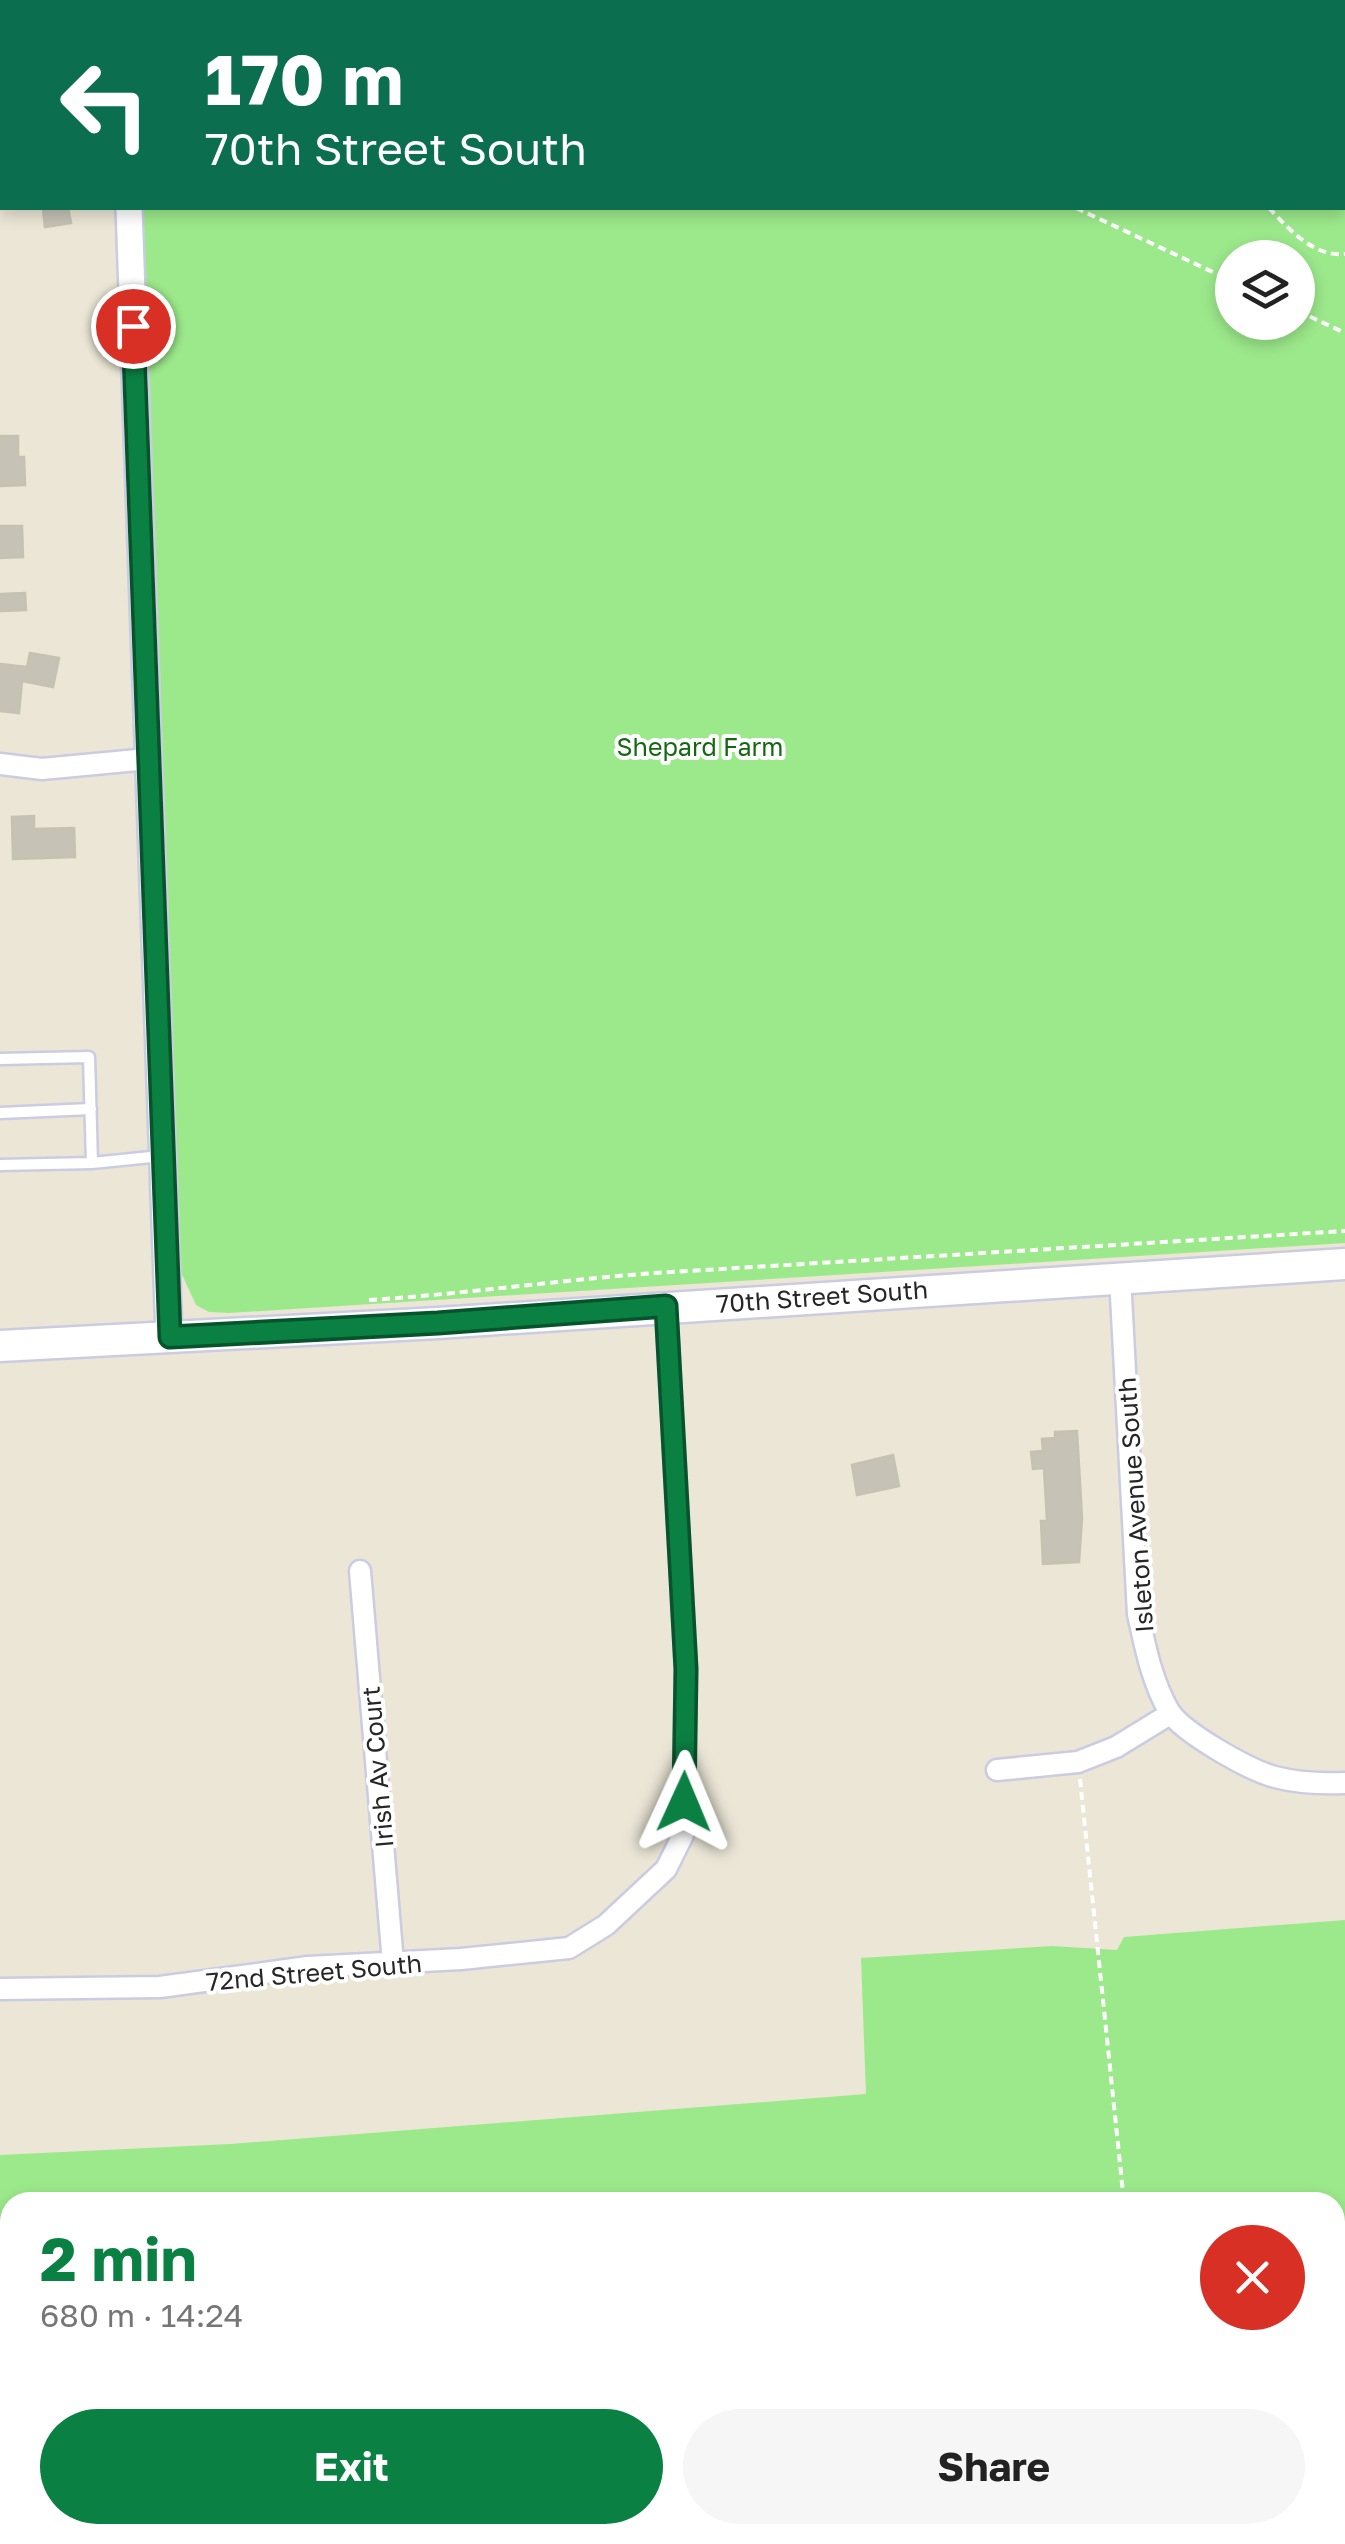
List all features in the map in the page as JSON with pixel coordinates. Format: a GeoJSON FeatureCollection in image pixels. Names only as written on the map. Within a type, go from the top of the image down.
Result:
{"type":"FeatureCollection","features":[{"type":"Feature","properties":{"kind":"main road","name":"70th Street South"},"geometry":{"type":"LineString","coordinates":[[0,1346],[438,1323],[1345,1264]]}},
{"type":"Feature","properties":{"kind":"street"},"geometry":{"type":"LineString","coordinates":[[129,210],[170,1337]]}},
{"type":"Feature","properties":{"kind":"street"},"geometry":{"type":"LineString","coordinates":[[0,764],[42,769],[148,759]]}},
{"type":"Feature","properties":{"kind":"street","name":"Isleton Avenue South"},"geometry":{"type":"LineString","coordinates":[[1120,1278],[1138,1614],[1148,1658],[1170,1714]]}},
{"type":"Feature","properties":{"kind":"street","name":"72nd Street South"},"geometry":{"type":"LineString","coordinates":[[0,1990],[160,1986],[308,1968],[569,1948],[617,1914],[666,1869],[683,1835],[686,1669],[666,1306]]}},
{"type":"Feature","properties":{"kind":"street","name":"Irish Av Court"},"geometry":{"type":"LineString","coordinates":[[360,1570],[393,1963]]}},
{"type":"Feature","properties":{"kind":"street"},"geometry":{"type":"LineString","coordinates":[[997,1770],[1078,1762],[1116,1748],[1170,1714],[1218,1749],[1271,1776],[1316,1784],[1345,1783]]}},
{"type":"Feature","properties":{"kind":"lane"},"geometry":{"type":"LineString","coordinates":[[0,1059],[89,1057],[92,1163]]}},
{"type":"Feature","properties":{"kind":"lane"},"geometry":{"type":"LineString","coordinates":[[0,1112],[90,1109]]}},
{"type":"Feature","properties":{"kind":"lane"},"geometry":{"type":"LineString","coordinates":[[0,1165],[92,1163],[162,1156]]}},
{"type":"Feature","properties":{"kind":"path"},"geometry":{"type":"LineString","coordinates":[[1080,210],[1215,273]]}},
{"type":"Feature","properties":{"kind":"path"},"geometry":{"type":"LineString","coordinates":[[1270,210],[1312,247],[1328,254],[1345,254]]}},
{"type":"Feature","properties":{"kind":"path"},"geometry":{"type":"LineString","coordinates":[[1315,319],[1345,333]]}},
{"type":"Feature","properties":{"kind":"path"},"geometry":{"type":"LineString","coordinates":[[361,1300],[478,1292],[601,1277],[1345,1231]]}},
{"type":"Feature","properties":{"kind":"path"},"geometry":{"type":"LineString","coordinates":[[1078,1762],[1123,2192]]}},
{"type":"Feature","properties":{"kind":"green space","name":"Shepard Farm"},"geometry":{"type":"Polygon","coordinates":[[[139,210],[1345,210],[1345,1243],[229,1313],[209,1312],[196,1305],[179,1268],[139,210]]]}},
{"type":"Feature","properties":{"kind":"green space"},"geometry":{"type":"Polygon","coordinates":[[[1345,1920],[1345,2192],[0,2192],[0,2155],[231,2144],[866,2094],[861,1958],[1052,1946],[1117,1950],[1124,1937],[1345,1920]]]}},
{"type":"Feature","properties":{"kind":"building"},"geometry":{"type":"Polygon","coordinates":[[[43,210],[68,210],[71,223],[45,227],[43,210]]]}},
{"type":"Feature","properties":{"kind":"building"},"geometry":{"type":"Polygon","coordinates":[[[0,436],[18,436],[25,485],[0,486],[0,436]]]}},
{"type":"Feature","properties":{"kind":"building"},"geometry":{"type":"Polygon","coordinates":[[[0,526],[22,526],[23,557],[0,558],[0,526]]]}},
{"type":"Feature","properties":{"kind":"building"},"geometry":{"type":"Polygon","coordinates":[[[25,593],[26,610],[0,611],[0,594],[25,593]]]}},
{"type":"Feature","properties":{"kind":"building"},"geometry":{"type":"Polygon","coordinates":[[[30,653],[59,658],[53,687],[22,681],[19,713],[0,711],[0,664],[27,667],[30,653]]]}},
{"type":"Feature","properties":{"kind":"building"},"geometry":{"type":"Polygon","coordinates":[[[34,816],[34,829],[74,828],[75,857],[13,859],[12,817],[34,816]]]}},
{"type":"Feature","properties":{"kind":"building"},"geometry":{"type":"Polygon","coordinates":[[[1077,1431],[1082,1518],[1079,1562],[1043,1564],[1041,1521],[1047,1521],[1044,1468],[1033,1469],[1031,1452],[1043,1451],[1042,1439],[1055,1438],[1055,1432],[1077,1431]]]}},
{"type":"Feature","properties":{"kind":"building"},"geometry":{"type":"Polygon","coordinates":[[[893,1455],[899,1486],[857,1495],[852,1465],[893,1455]]]}},
{"type":"Feature","properties":{"kind":"route"},"geometry":{"type":"LineString","coordinates":[[133,326],[170,1337],[666,1306],[686,1669],[684,1802]]}}]}
